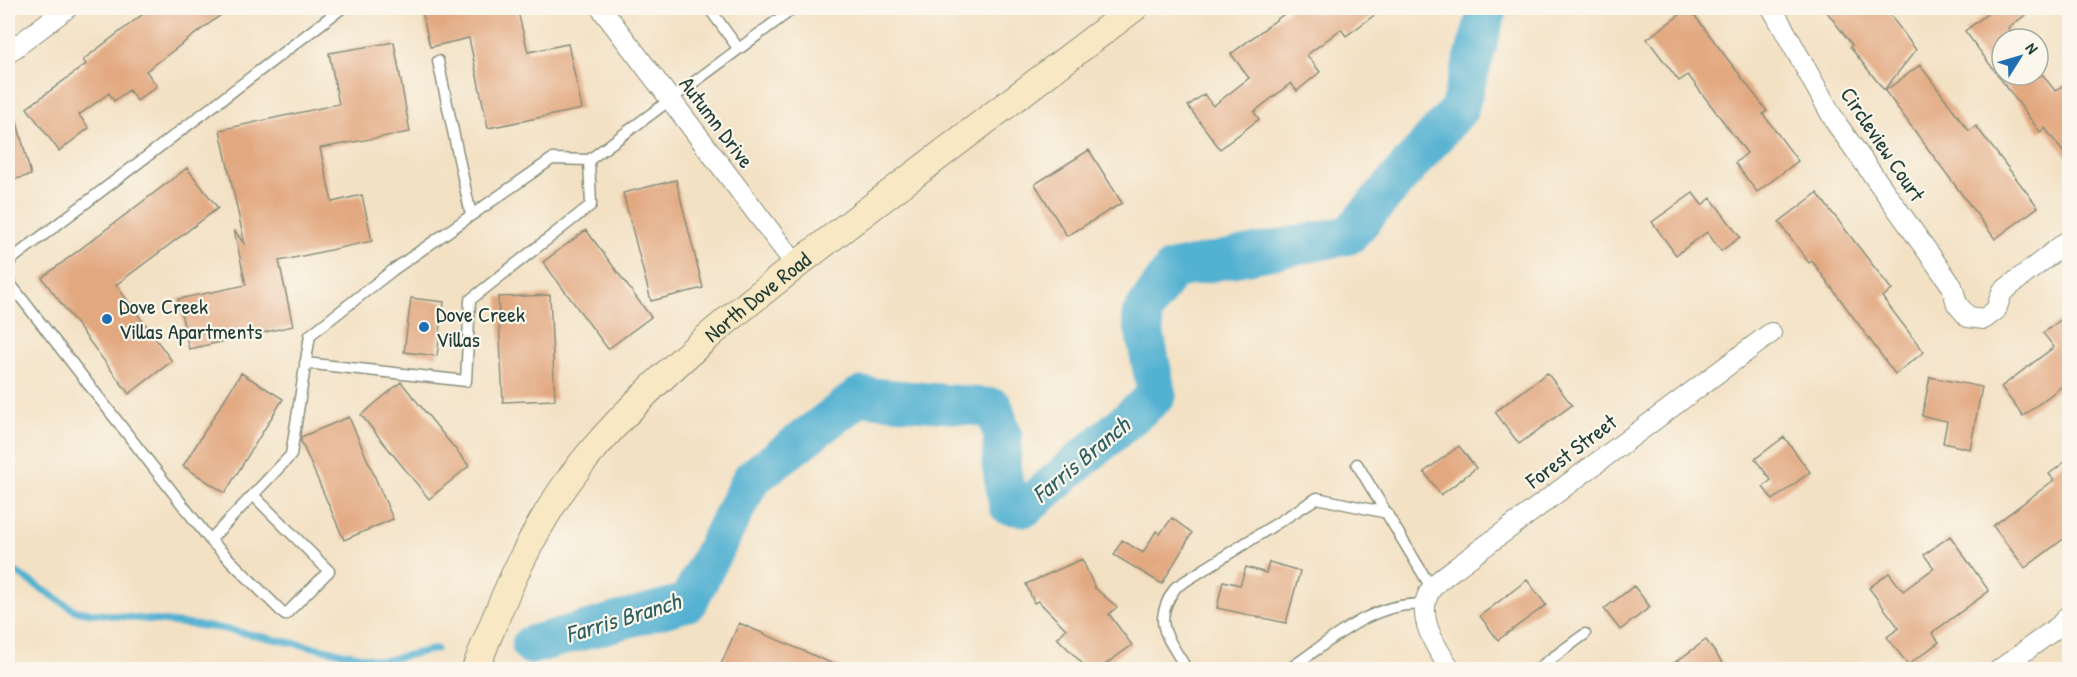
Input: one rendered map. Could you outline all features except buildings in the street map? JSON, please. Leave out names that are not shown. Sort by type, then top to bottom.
[{"type":"street","points":[[8,53],[68,8]]},
{"type":"street","name":"Autumn Drive","points":[[601,8],[796,266]]},
{"type":"street","name":"North Dove Road","points":[[476,669],[505,591],[544,517],[582,463],[655,384],[796,266],[1134,8]]},
{"type":"street","name":"Circleview Court","points":[[1772,8],[1836,123],[1952,286],[1958,304],[1968,317],[1984,319],[1996,310],[2002,292],[2070,239]]},
{"type":"street","name":"Forest Street","points":[[1428,606],[1457,567],[1771,333]]},
{"type":"street","points":[[1428,606],[1431,636],[1451,669]]},
{"type":"street","points":[[1999,669],[2059,626],[2070,614]]},
{"type":"lane","points":[[8,262],[342,8]]},
{"type":"lane","points":[[709,8],[738,48]]},
{"type":"lane","points":[[210,540],[291,455],[310,335],[393,270],[552,159],[589,160],[671,101],[695,78],[794,8]]},
{"type":"lane","points":[[438,62],[471,215]]},
{"type":"lane","points":[[305,363],[466,381],[470,300],[591,205],[589,160]]},
{"type":"lane","points":[[8,281],[210,540],[285,615],[329,571],[254,495]]},
{"type":"lane","points":[[1357,465],[1387,513],[1428,606]]},
{"type":"lane","points":[[1187,669],[1162,620],[1164,605],[1176,587],[1317,498],[1387,513]]},
{"type":"lane","points":[[1288,669],[1363,620],[1407,603],[1428,606]]},
{"type":"lane","points":[[1536,669],[1585,634]]},
{"type":"waterway","name":"Farris Branch","points":[[531,645],[688,602],[751,479],[860,396],[994,408],[1003,437],[1001,465],[1008,505],[1026,507],[1157,395],[1141,315],[1172,270],[1349,235],[1459,109],[1488,8]]},
{"type":"waterway","name":"Farris Branch","points":[[8,567],[76,611],[219,628],[382,661],[436,649]]},
{"type":"place","name":"Dove Creek Villas Apartments","points":[[107,319]]},
{"type":"place","name":"Dove Creek Villas","points":[[424,327]]}]
